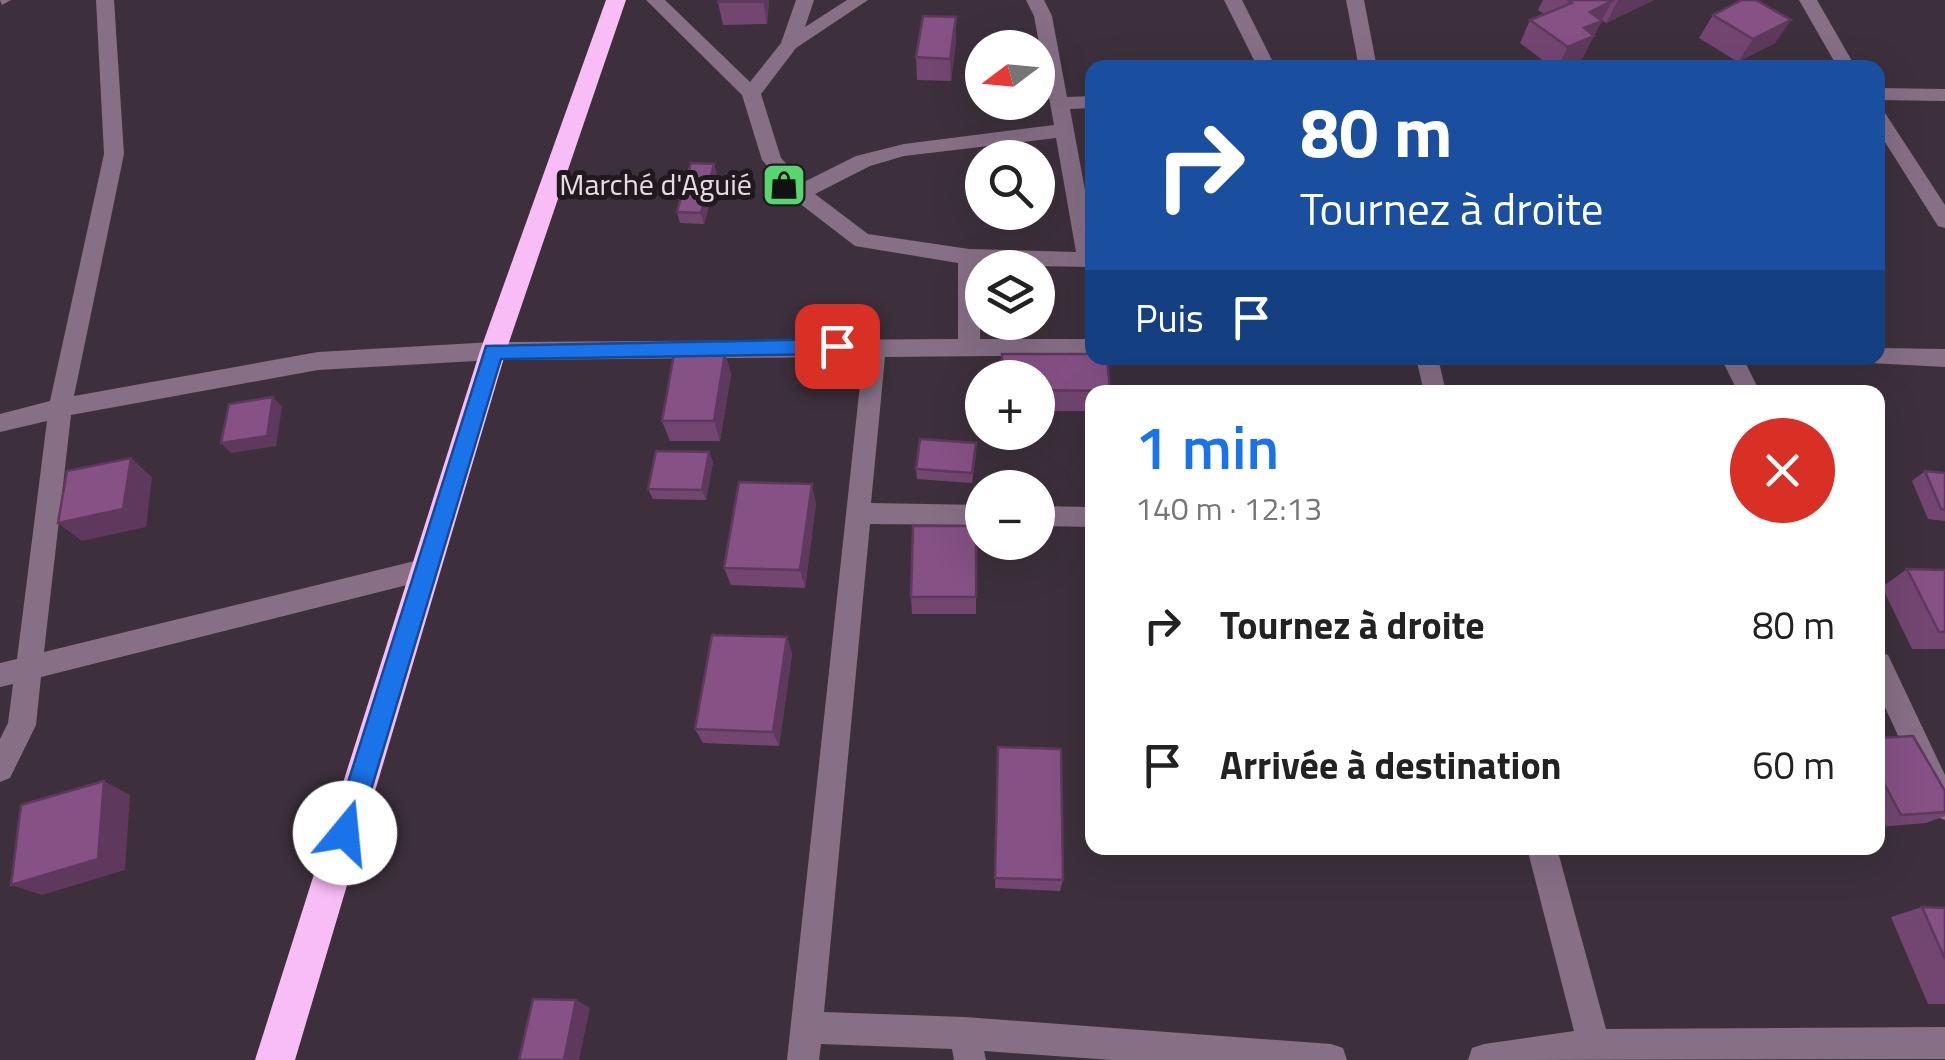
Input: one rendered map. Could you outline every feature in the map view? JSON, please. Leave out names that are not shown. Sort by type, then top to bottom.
[{"type":"highway","points":[[274,1060],[493,351],[616,0]]},
{"type":"street","points":[[0,768],[22,724],[13,672],[60,408],[114,154],[104,0]]},
{"type":"street","points":[[655,0],[751,94],[772,160],[802,192],[862,241],[965,256]]},
{"type":"street","points":[[751,94],[790,44],[805,0]]},
{"type":"street","points":[[790,44],[859,0]]},
{"type":"street","points":[[1036,0],[1085,233]]},
{"type":"street","points":[[1233,0],[1263,60]]},
{"type":"street","points":[[1355,0],[1366,60]]},
{"type":"street","points":[[1808,0],[1843,60]]},
{"type":"street","points":[[1885,94],[1945,96]]},
{"type":"street","points":[[1060,104],[1085,102]]},
{"type":"street","points":[[1885,128],[1945,221]]},
{"type":"street","points":[[802,192],[863,161],[904,150],[1067,136],[1085,139]]},
{"type":"street","points":[[1055,259],[1085,260]]},
{"type":"street","points":[[969,340],[969,346]]},
{"type":"street","points":[[803,1060],[876,346]]},
{"type":"street","points":[[0,424],[60,408],[318,362],[493,351],[1085,347]]},
{"type":"street","points":[[1885,357],[1945,358]]},
{"type":"street","points":[[858,512],[965,515]]},
{"type":"street","points":[[1055,516],[1085,517]]},
{"type":"street","points":[[13,672],[427,569]]},
{"type":"street","points":[[1885,679],[1945,806]]},
{"type":"street","points":[[1544,855],[1596,1053]]},
{"type":"street","points":[[806,1027],[968,1047],[1331,1060]]},
{"type":"street","points":[[1484,1060],[1945,1043]]},
{"type":"building","points":[[763,0],[763,2],[718,2]]},
{"type":"building","points":[[1568,0],[1612,1],[1590,12],[1602,21],[1584,28],[1594,36],[1568,47],[1530,20],[1572,3]]},
{"type":"building","points":[[1742,0],[1756,0],[1791,20],[1753,39],[1713,15]]},
{"type":"building","points":[[923,16],[956,17],[950,59],[916,57]]},
{"type":"building","points":[[691,163],[714,164],[701,213],[677,212]]},
{"type":"building","points":[[725,353],[714,421],[662,421],[674,354]]},
{"type":"building","points":[[1002,354],[1085,354],[1085,365],[1108,365],[1109,385],[1085,385],[1085,391],[1055,390],[1055,360],[1002,360]]},
{"type":"building","points":[[273,397],[267,436],[221,443],[229,404]]},
{"type":"building","points":[[920,439],[965,442],[965,450],[975,450],[972,470],[965,472],[916,469]]},
{"type":"building","points":[[656,451],[709,452],[702,490],[648,489]]},
{"type":"building","points":[[131,458],[123,509],[58,523],[67,471]]},
{"type":"building","points":[[1925,471],[1945,473],[1945,510],[1941,509]]},
{"type":"building","points":[[739,482],[812,484],[800,570],[724,568]]},
{"type":"building","points":[[913,526],[965,526],[965,560],[976,560],[976,597],[911,597]]},
{"type":"building","points":[[1907,569],[1945,570],[1945,632],[1939,632]]},
{"type":"building","points":[[712,635],[787,637],[773,732],[695,729]]},
{"type":"building","points":[[1913,736],[1945,791],[1945,812],[1901,815],[1885,785],[1885,738]]},
{"type":"building","points":[[998,747],[1061,749],[1063,880],[995,878]]},
{"type":"building","points":[[104,781],[98,859],[11,885],[21,805]]},
{"type":"building","points":[[1922,907],[1945,908],[1945,959]]},
{"type":"building","points":[[533,999],[576,1000],[564,1060],[519,1060]]},
{"type":"place","name":"Marché d'Aguié","points":[[784,185]]},
{"type":"route","points":[[345,833],[493,351],[837,346]]}]
